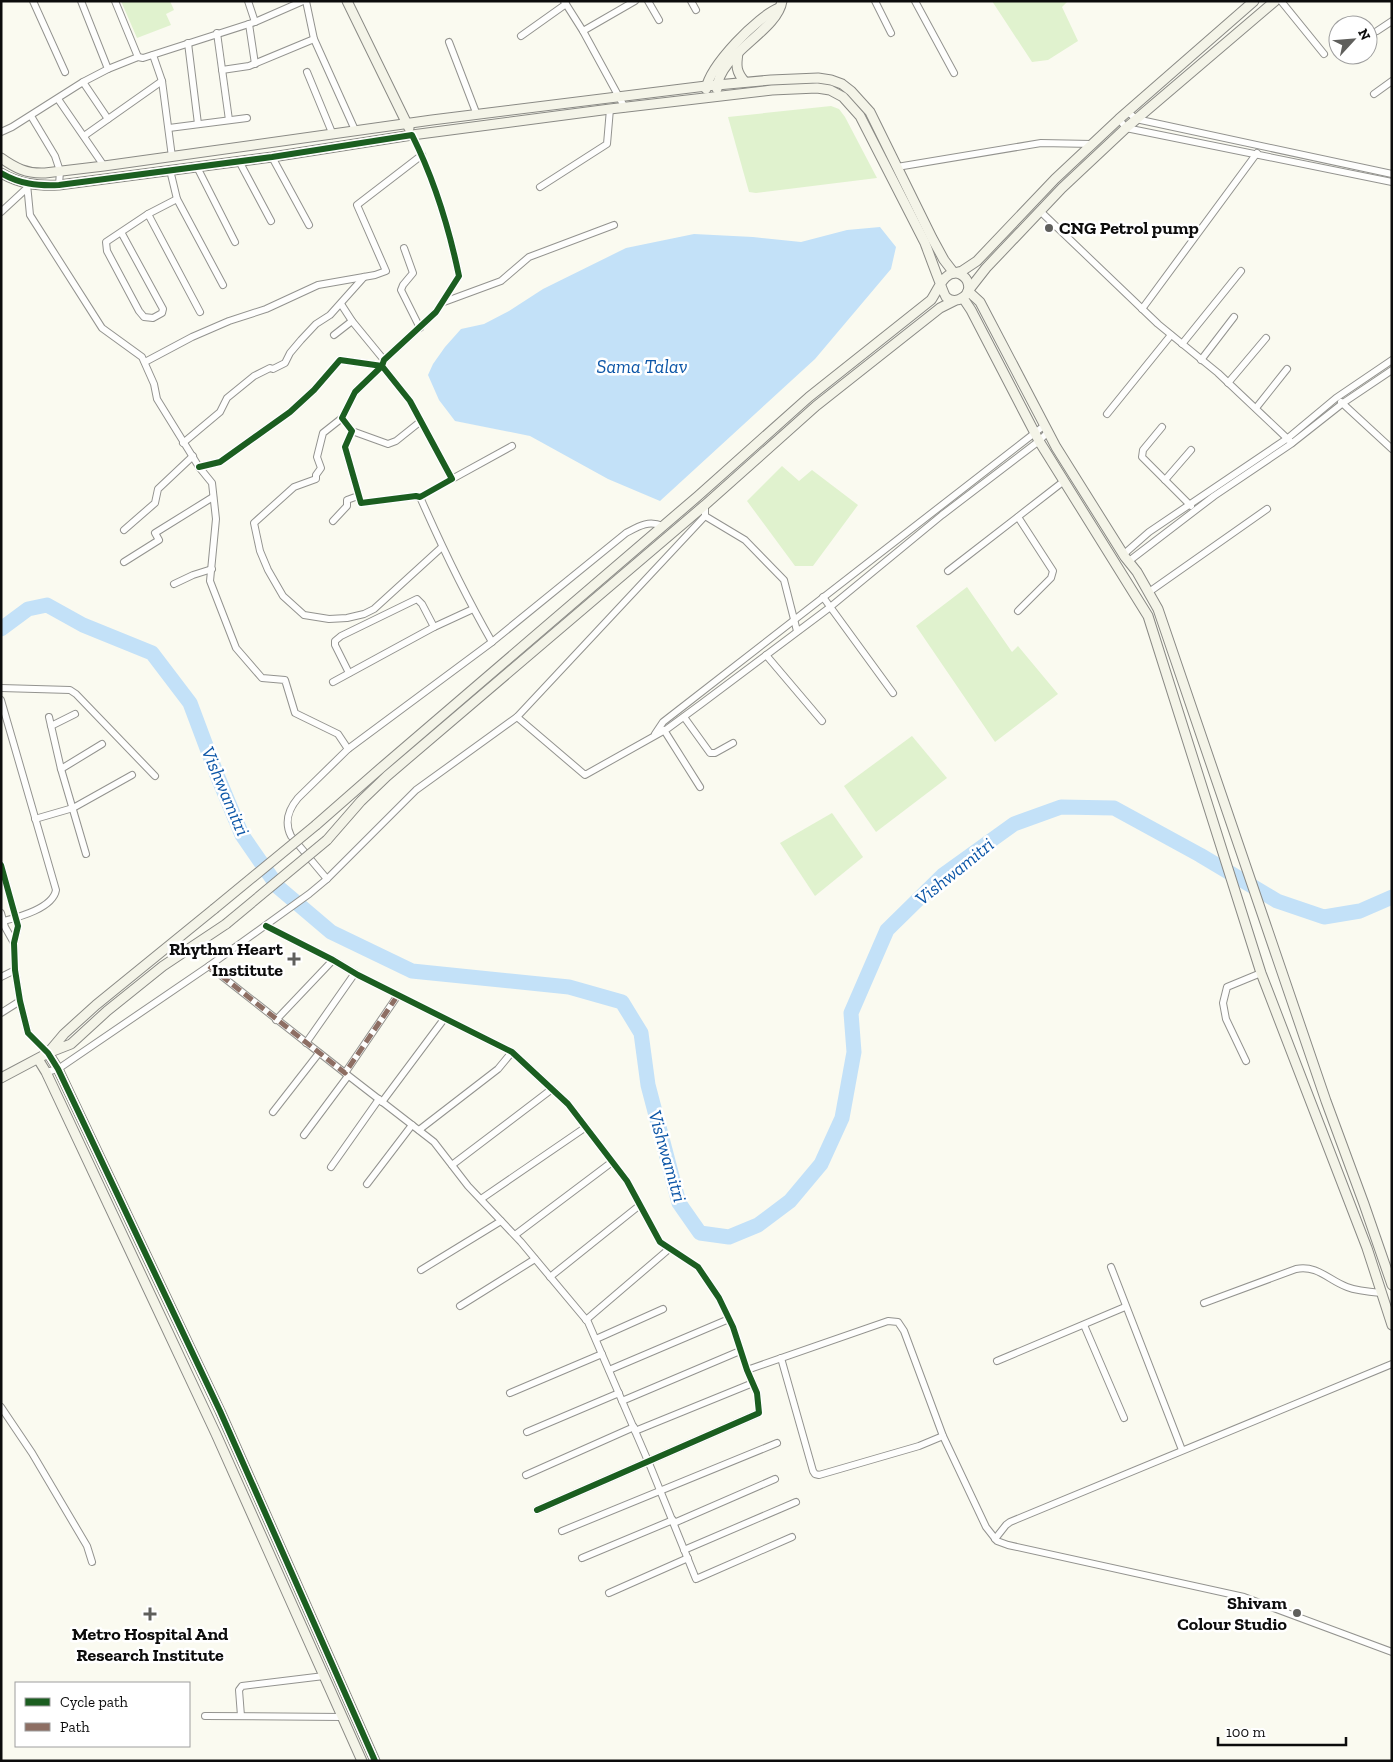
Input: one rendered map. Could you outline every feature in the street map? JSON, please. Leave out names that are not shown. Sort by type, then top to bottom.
[{"type":"main road","points":[[347,1],[412,135]]},
{"type":"main road","points":[[48,1053],[64,1034],[96,1005],[316,825],[821,387],[931,300],[946,277],[962,271],[978,261],[1055,179],[1127,111],[1254,1]]},
{"type":"main road","points":[[1,1078],[48,1053],[71,1044],[148,978],[226,924],[327,840],[361,801],[387,776],[705,506],[828,396],[940,308],[962,297],[986,268],[1062,188],[1136,119],[1275,1]]},
{"type":"main road","points":[[717,97],[717,85],[722,71],[738,52],[776,16],[783,4]]},
{"type":"main road","points":[[706,99],[706,86],[716,67],[733,46],[770,11],[783,4]]},
{"type":"main road","points":[[738,52],[737,71],[745,82]]},
{"type":"main road","points":[[1,158],[16,168],[35,174],[334,135],[355,130],[706,86],[818,78],[842,84],[852,91],[870,112],[944,260],[954,273],[963,275],[968,283],[962,297]]},
{"type":"main road","points":[[1,173],[27,186],[59,186],[272,157],[412,135],[772,90],[817,88],[830,90],[843,96],[852,105],[868,129],[925,243],[943,294],[950,300],[962,297],[980,302],[1046,428],[1158,609],[1326,1101],[1392,1286]]},
{"type":"main road","points":[[251,146],[253,159]]},
{"type":"main road","points":[[962,297],[971,310],[1037,437],[1148,616],[1261,973],[1367,1248],[1392,1325]]},
{"type":"main road","points":[[859,357],[866,366]]},
{"type":"main road","points":[[821,387],[828,396]]},
{"type":"main road","points":[[1112,559],[1125,556]]},
{"type":"main road","points":[[1195,765],[1210,762]]},
{"type":"main road","points":[[48,1053],[58,1069],[220,1411],[375,1761]]},
{"type":"main road","points":[[38,1059],[46,1072],[212,1426],[362,1761]]},
{"type":"street","points":[[33,1],[65,72]]},
{"type":"street","points":[[80,1],[108,69]]},
{"type":"street","points":[[115,1],[138,57]]},
{"type":"street","points":[[248,1],[252,23],[255,64]]},
{"type":"street","points":[[1,132],[108,69],[138,57],[143,58],[252,23],[305,1],[314,39],[355,130]]},
{"type":"street","points":[[583,31],[635,1]]},
{"type":"street","points":[[648,1],[659,20]]},
{"type":"street","points":[[691,1],[696,10]]},
{"type":"street","points":[[874,1],[891,33]]},
{"type":"street","points":[[914,1],[954,73]]},
{"type":"street","points":[[1281,1],[1324,54]]},
{"type":"street","points":[[522,36],[565,2],[625,108]]},
{"type":"street","points":[[1378,30],[1392,21]]},
{"type":"street","points":[[217,34],[229,120]]},
{"type":"street","points":[[222,70],[255,64],[314,39]]},
{"type":"street","points":[[449,42],[477,115]]},
{"type":"street","points":[[188,43],[198,124]]},
{"type":"street","points":[[153,55],[162,81],[172,157]]},
{"type":"street","points":[[307,72],[334,135]]},
{"type":"street","points":[[84,136],[162,81]]},
{"type":"street","points":[[1374,94],[1392,81]]},
{"type":"street","points":[[83,82],[108,119]]},
{"type":"street","points":[[58,99],[104,166]]},
{"type":"street","points":[[540,187],[607,144],[610,109]]},
{"type":"street","points":[[1127,111],[1136,119],[1392,174]]},
{"type":"street","points":[[31,116],[55,156],[60,171],[59,186]]},
{"type":"street","points":[[169,128],[247,118]]},
{"type":"street","points":[[1119,119],[1126,128],[1392,182]]},
{"type":"street","points":[[412,135],[422,155],[450,236],[459,276],[436,312],[355,392],[342,418],[323,434],[317,457],[321,468],[316,475],[316,479],[294,487],[254,522],[260,551],[268,570],[283,596],[304,615],[329,619],[364,614],[374,609],[442,547]]},
{"type":"street","points":[[897,167],[1041,143],[1092,144]]},
{"type":"street","points":[[1142,309],[1262,146]]},
{"type":"street","points":[[145,362],[228,321],[266,309],[318,285],[386,271],[356,205],[422,155]]},
{"type":"street","points":[[272,157],[309,225]]},
{"type":"street","points":[[238,161],[271,221]]},
{"type":"street","points":[[197,167],[235,242]]},
{"type":"street","points":[[170,170],[177,198],[223,285]]},
{"type":"street","points":[[1,212],[27,186]]},
{"type":"street","points":[[27,186],[30,216],[102,328],[136,352],[145,362],[154,384],[157,399],[183,443],[212,483],[216,519],[210,581],[236,648],[262,678],[285,680],[295,713],[338,734],[348,748]]},
{"type":"street","points":[[122,232],[163,309],[162,313],[153,318],[144,317],[139,311],[107,251],[106,242],[148,214],[177,198]]},
{"type":"street","points":[[1040,211],[1142,309],[1228,383],[1290,440]]},
{"type":"street","points":[[148,214],[200,312]]},
{"type":"street","points":[[444,302],[501,281],[529,257],[614,225]]},
{"type":"street","points":[[404,248],[413,273],[401,290],[420,328]]},
{"type":"street","points":[[1182,344],[1242,271]]},
{"type":"street","points":[[183,443],[220,412],[227,398],[254,376],[285,363],[290,353],[311,330],[341,304],[364,277]]},
{"type":"street","points":[[341,304],[410,401],[452,479]]},
{"type":"street","points":[[1201,360],[1234,317]]},
{"type":"street","points":[[334,335],[352,321]]},
{"type":"street","points":[[1107,414],[1172,335]]},
{"type":"street","points":[[1228,383],[1266,338]]},
{"type":"street","points":[[199,467],[220,462],[290,412],[314,390],[340,360],[383,363]]},
{"type":"street","points":[[1125,556],[1149,532],[1189,504],[1290,440],[1336,398],[1392,360]]},
{"type":"street","points":[[1256,408],[1287,369]]},
{"type":"street","points":[[1125,556],[1195,510],[1290,440],[1392,370]]},
{"type":"street","points":[[1336,398],[1392,449]]},
{"type":"street","points":[[342,418],[352,431],[388,444],[396,442],[421,421]]},
{"type":"street","points":[[1162,427],[1142,453],[1144,459],[1195,510]]},
{"type":"street","points":[[517,717],[585,775],[684,717],[829,608],[1046,428]]},
{"type":"street","points":[[352,431],[345,447],[361,503],[420,497],[512,446]]},
{"type":"street","points":[[656,734],[663,722],[937,508],[1037,437]]},
{"type":"street","points":[[1165,480],[1191,450]]},
{"type":"street","points":[[124,530],[155,503],[158,489],[193,456]]},
{"type":"street","points":[[948,571],[1064,481]]},
{"type":"street","points":[[333,521],[347,506],[347,500],[358,496]]},
{"type":"street","points":[[124,562],[159,540],[155,533],[213,497]]},
{"type":"street","points":[[420,497],[442,547],[492,642]]},
{"type":"street","points":[[46,1072],[58,1069],[209,966],[309,894],[416,790],[517,717],[705,516],[705,506]]},
{"type":"street","points":[[937,508],[942,515]]},
{"type":"street","points":[[1149,592],[1267,509]]},
{"type":"street","points":[[705,516],[746,540],[784,580],[797,631]]},
{"type":"street","points":[[1018,517],[1053,572],[1051,578],[1018,611]]},
{"type":"street","points":[[327,878],[291,836],[287,824],[288,816],[291,806],[298,798],[348,748],[492,642],[626,533],[642,525],[654,522],[663,526]]},
{"type":"street","points":[[894,542],[900,549]]},
{"type":"street","points":[[174,584],[192,575],[212,569]]},
{"type":"street","points":[[823,597],[829,608],[893,693]]},
{"type":"street","points":[[349,673],[335,645],[335,641],[341,636],[417,599],[422,604],[434,627]]},
{"type":"street","points":[[333,682],[434,627],[473,609]]},
{"type":"street","points":[[766,655],[822,721]]},
{"type":"street","points":[[1,688],[70,690],[155,776]]},
{"type":"street","points":[[1,700],[56,890],[53,898],[27,915],[4,921]]},
{"type":"street","points":[[51,726],[75,714]]},
{"type":"street","points":[[48,717],[86,854]]},
{"type":"street","points":[[684,717],[710,754],[733,743]]},
{"type":"street","points":[[664,730],[700,787]]},
{"type":"street","points":[[61,769],[102,744]]},
{"type":"street","points":[[35,819],[73,808],[132,775]]},
{"type":"street","points":[[1,866],[18,926],[14,943],[14,970],[28,1033],[48,1053]]},
{"type":"street","points":[[1,913],[14,943]]},
{"type":"street","points":[[267,924],[355,973],[512,1052],[568,1104],[627,1181],[660,1242],[698,1267],[719,1298],[729,1319],[757,1393],[759,1413],[538,1510]]},
{"type":"street","points":[[276,1020],[333,960]]},
{"type":"street","points":[[209,966],[434,1142],[586,1320],[596,1338],[649,1462],[696,1579],[792,1537]]},
{"type":"street","points":[[1,977],[14,970]]},
{"type":"street","points":[[306,1043],[355,973]]},
{"type":"street","points":[[1246,1061],[1226,1019],[1224,1003],[1227,987],[1261,973]]},
{"type":"street","points":[[304,1135],[347,1075],[398,995]]},
{"type":"street","points":[[1,1013],[20,1001]]},
{"type":"street","points":[[331,1166],[444,1019]]},
{"type":"street","points":[[419,1130],[498,1069],[512,1052]]},
{"type":"street","points":[[273,1112],[319,1053]]},
{"type":"street","points":[[452,1165],[552,1089]]},
{"type":"street","points":[[367,1184],[412,1125]]},
{"type":"street","points":[[481,1199],[586,1127]]},
{"type":"street","points":[[515,1236],[612,1162]]},
{"type":"street","points":[[550,1277],[640,1206]]},
{"type":"street","points":[[421,1270],[502,1221]]},
{"type":"street","points":[[586,1320],[669,1249]]},
{"type":"street","points":[[460,1306],[535,1258]]},
{"type":"street","points":[[1111,1267],[1182,1450]]},
{"type":"street","points":[[1204,1303],[1296,1269],[1304,1268],[1313,1269],[1352,1289],[1382,1293]]},
{"type":"street","points":[[997,1360],[1125,1307]]},
{"type":"street","points":[[596,1338],[663,1309]]},
{"type":"street","points":[[609,1370],[729,1319]]},
{"type":"street","points":[[747,1370],[888,1321],[898,1322],[904,1331],[943,1436],[986,1527],[996,1539],[1008,1545],[1244,1597],[1392,1652]]},
{"type":"street","points":[[1084,1325],[1124,1418]]},
{"type":"street","points":[[622,1401],[740,1351]]},
{"type":"street","points":[[510,1393],[602,1354]]},
{"type":"street","points":[[781,1358],[815,1474],[919,1446],[943,1436]]},
{"type":"street","points":[[996,1539],[1010,1522],[1392,1364]]},
{"type":"street","points":[[526,1475],[634,1429],[753,1383]]},
{"type":"street","points":[[526,1432],[619,1393]]},
{"type":"street","points":[[1,1407],[32,1453],[87,1546],[92,1562]]},
{"type":"street","points":[[562,1532],[777,1443]]},
{"type":"street","points":[[582,1558],[775,1479]]},
{"type":"street","points":[[684,1550],[796,1502]]},
{"type":"street","points":[[609,1594],[688,1558]]},
{"type":"street","points":[[241,1716],[239,1690],[242,1686],[324,1676]]},
{"type":"street","points":[[205,1716],[342,1717]]},
{"type":"green space","points":[[121,1],[170,1],[174,10],[166,14],[171,25],[137,38]]},
{"type":"green space","points":[[992,1],[1068,1],[1062,7],[1078,41],[1048,60],[1032,62]]},
{"type":"green space","points":[[831,106],[839,109],[845,117],[877,178],[756,193],[749,192],[728,117]]},
{"type":"green space","points":[[782,466],[799,481],[812,470],[858,505],[813,566],[795,566],[747,501]]},
{"type":"green space","points":[[967,587],[1012,652],[1018,646],[1058,694],[995,742],[916,626]]},
{"type":"green space","points":[[912,736],[947,778],[876,832],[844,786]]},
{"type":"green space","points":[[832,813],[863,857],[815,896],[780,843]]},
{"type":"water","name":"Sama Talav","points":[[880,227],[896,247],[891,269],[815,359],[660,501],[608,479],[530,436],[455,421],[439,400],[428,375],[445,347],[461,329],[484,324],[509,311],[543,289],[626,248],[694,234],[801,242],[847,230]]},
{"type":"waterway","name":"Vishwamitri","points":[[1,629],[28,609],[47,605],[83,625],[152,653],[190,703],[242,835],[278,887],[331,932],[412,971],[569,987],[622,1002],[641,1033],[648,1085],[679,1203],[700,1233],[729,1237],[758,1225],[790,1201],[821,1164],[842,1118],[854,1052],[851,1013],[887,930],[943,875],[1014,824],[1061,807],[1114,808],[1200,855],[1277,901],[1324,917],[1360,911],[1392,897]]},
{"type":"marked path","points":[[209,966],[345,1073],[398,995]]},
{"type":"cycle path","points":[[1,173],[29,184],[59,185],[272,157],[412,135],[440,204],[459,276],[436,312],[384,360],[382,366],[355,392],[342,418],[352,431],[345,447],[361,503],[420,497],[452,479],[410,401],[382,366],[340,360],[314,390],[290,412],[220,462],[199,467]]},
{"type":"cycle path","points":[[1,865],[18,926],[14,943],[15,970],[28,1033],[48,1053],[58,1069],[220,1411],[375,1761]]},
{"type":"cycle path","points":[[266,926],[358,975],[512,1052],[568,1104],[627,1181],[660,1242],[698,1267],[719,1298],[733,1327],[747,1370],[757,1393],[759,1413],[537,1510]]},
{"type":"place","name":"CNG Petrol pump","points":[[1049,228]]},
{"type":"place","name":"Rhythm Heart Institute","points":[[294,959]]},
{"type":"place","name":"Shivam Colour Studio","points":[[1297,1613]]},
{"type":"place","name":"Metro Hospital And Research Institute","points":[[150,1614]]}]
